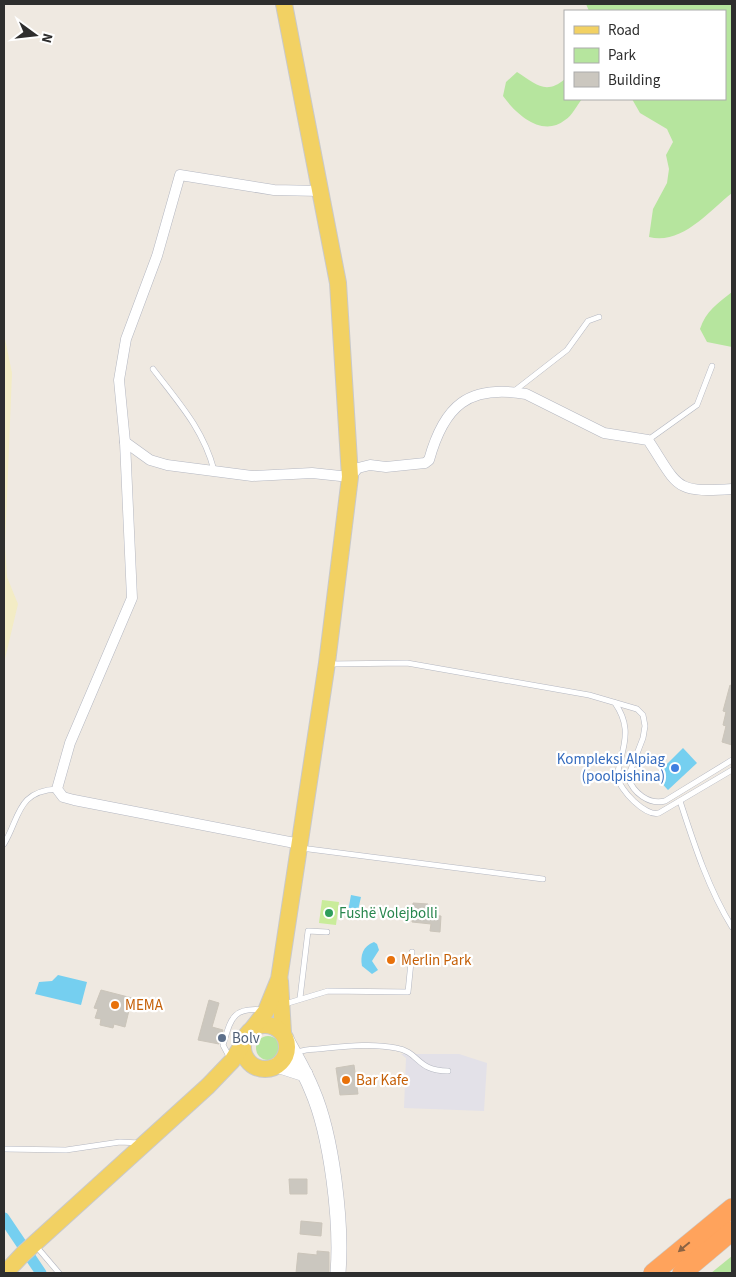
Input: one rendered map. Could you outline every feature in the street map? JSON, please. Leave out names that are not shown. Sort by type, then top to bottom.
[{"type":"highway","points":[[653,1273],[732,1208]]},
{"type":"highway","points":[[682,1273],[732,1231]]},
{"type":"main road","points":[[10,1267],[208,1086],[232,1061],[266,1011],[279,979],[326,663],[350,476],[338,283],[284,4]]},
{"type":"main road","points":[[278,1065],[287,1052],[279,979]]},
{"type":"main road","points":[[304,1074],[278,1065],[262,1068],[250,1062],[244,1051],[249,1035],[269,1025],[287,1042],[304,1074],[313,1091],[322,1120],[332,1168],[339,1226],[338,1273]]},
{"type":"main road","points":[[208,1086],[250,1062]]},
{"type":"street","points":[[300,846],[74,800],[63,797],[57,788],[70,743],[132,598],[125,442],[119,380],[126,339],[157,256],[180,175],[274,190],[320,191]]},
{"type":"street","points":[[125,442],[150,460],[167,465],[252,476],[312,473],[350,476],[358,468],[370,465],[386,467],[425,463],[428,460],[441,426],[458,404],[483,394],[513,392],[526,394],[604,433],[648,440],[676,482],[691,491],[732,489]]},
{"type":"lane","points":[[513,392],[567,350],[588,321],[599,317]]},
{"type":"lane","points":[[648,440],[697,404],[712,366]]},
{"type":"lane","points":[[153,369],[191,417],[208,447],[214,471]]},
{"type":"lane","points":[[326,663],[407,663],[572,692],[637,709],[643,715],[643,738],[628,777],[630,784],[648,801],[656,803],[665,801],[732,760]]},
{"type":"lane","points":[[614,702],[622,713],[626,730],[618,777],[623,789],[646,812],[653,815],[732,773]]},
{"type":"lane","points":[[4,844],[23,804],[34,794],[44,789],[57,788]]},
{"type":"lane","points":[[680,801],[703,870],[720,908],[732,927]]},
{"type":"lane","points":[[300,846],[543,879]]},
{"type":"lane","points":[[300,998],[308,932],[327,932]]},
{"type":"lane","points":[[282,1005],[328,991],[408,992],[412,952]]},
{"type":"lane","points":[[232,1061],[223,1045],[232,1017],[242,1010],[266,1011]]},
{"type":"lane","points":[[287,1042],[306,1050],[396,1047],[411,1054],[423,1066],[448,1071]]},
{"type":"lane","points":[[4,1149],[66,1150],[120,1142],[144,1144]]},
{"type":"lane","points":[[32,1245],[59,1273]]},
{"type":"shaded area","points":[[401,1054],[459,1054],[487,1063],[484,1111],[404,1108],[406,1058]]},
{"type":"green space","points":[[586,4],[732,4],[732,193],[694,225],[673,236],[649,237],[653,209],[667,183],[669,169],[666,155],[673,142],[667,129],[640,113],[633,100],[726,100],[726,10],[589,10]]},
{"type":"green space","points":[[517,72],[535,84],[546,87],[552,87],[564,80],[564,100],[581,100],[565,120],[556,125],[539,125],[530,122],[508,103],[503,96],[506,82]]},
{"type":"green space","points":[[732,292],[732,347],[707,342],[700,329],[705,317]]},
{"type":"green space","name":"Fushë Volejbolli","points":[[322,900],[339,902],[336,925],[319,923]]},
{"type":"green space","points":[[268,1036],[273,1037],[279,1043],[279,1053],[273,1059],[268,1060],[263,1059],[257,1053],[256,1048],[257,1043],[263,1037]]},
{"type":"green space","points":[[732,1256],[732,1273],[711,1273]]},
{"type":"sand","points":[[4,334],[12,373],[5,545],[7,577],[18,604],[4,663]]},
{"type":"water","points":[[683,748],[697,763],[668,790],[655,776]]},
{"type":"water","points":[[351,895],[361,897],[356,919],[347,917]]},
{"type":"water","points":[[374,942],[379,950],[372,961],[378,970],[372,974],[362,966],[361,958],[365,948]]},
{"type":"water","points":[[58,975],[87,982],[81,1005],[35,994],[39,982],[52,981]]},
{"type":"building","points":[[730,685],[732,686],[732,745],[722,742],[726,726],[723,725],[726,712],[723,711]]},
{"type":"building","points":[[413,903],[428,904],[427,915],[441,916],[440,932],[430,931],[431,924],[412,922]]},
{"type":"building","points":[[101,990],[132,998],[125,1027],[114,1024],[113,1028],[100,1025],[101,1019],[95,1018],[98,1009],[94,1008]]},
{"type":"building","points":[[209,1000],[219,1003],[212,1027],[223,1030],[219,1044],[198,1040]]},
{"type":"building","points":[[354,1065],[358,1094],[340,1095],[336,1068]]},
{"type":"building","points":[[289,1179],[307,1179],[307,1194],[290,1194]]},
{"type":"building","points":[[301,1221],[322,1223],[321,1236],[300,1234]]},
{"type":"building","points":[[317,1251],[329,1252],[329,1273],[296,1273],[298,1253],[317,1255]]},
{"type":"waterway","points":[[4,1218],[41,1273]]},
{"type":"place","name":"Kompleksi Alpiag (poolpishina)","points":[[675,768]]},
{"type":"place","name":"Fushë Volejbolli","points":[[329,913]]},
{"type":"place","name":"Merlin Park","points":[[391,960]]},
{"type":"place","name":"MEMA","points":[[115,1005]]},
{"type":"place","name":"Bolv","points":[[222,1038]]},
{"type":"place","name":"Bar Kafe","points":[[346,1080]]}]
